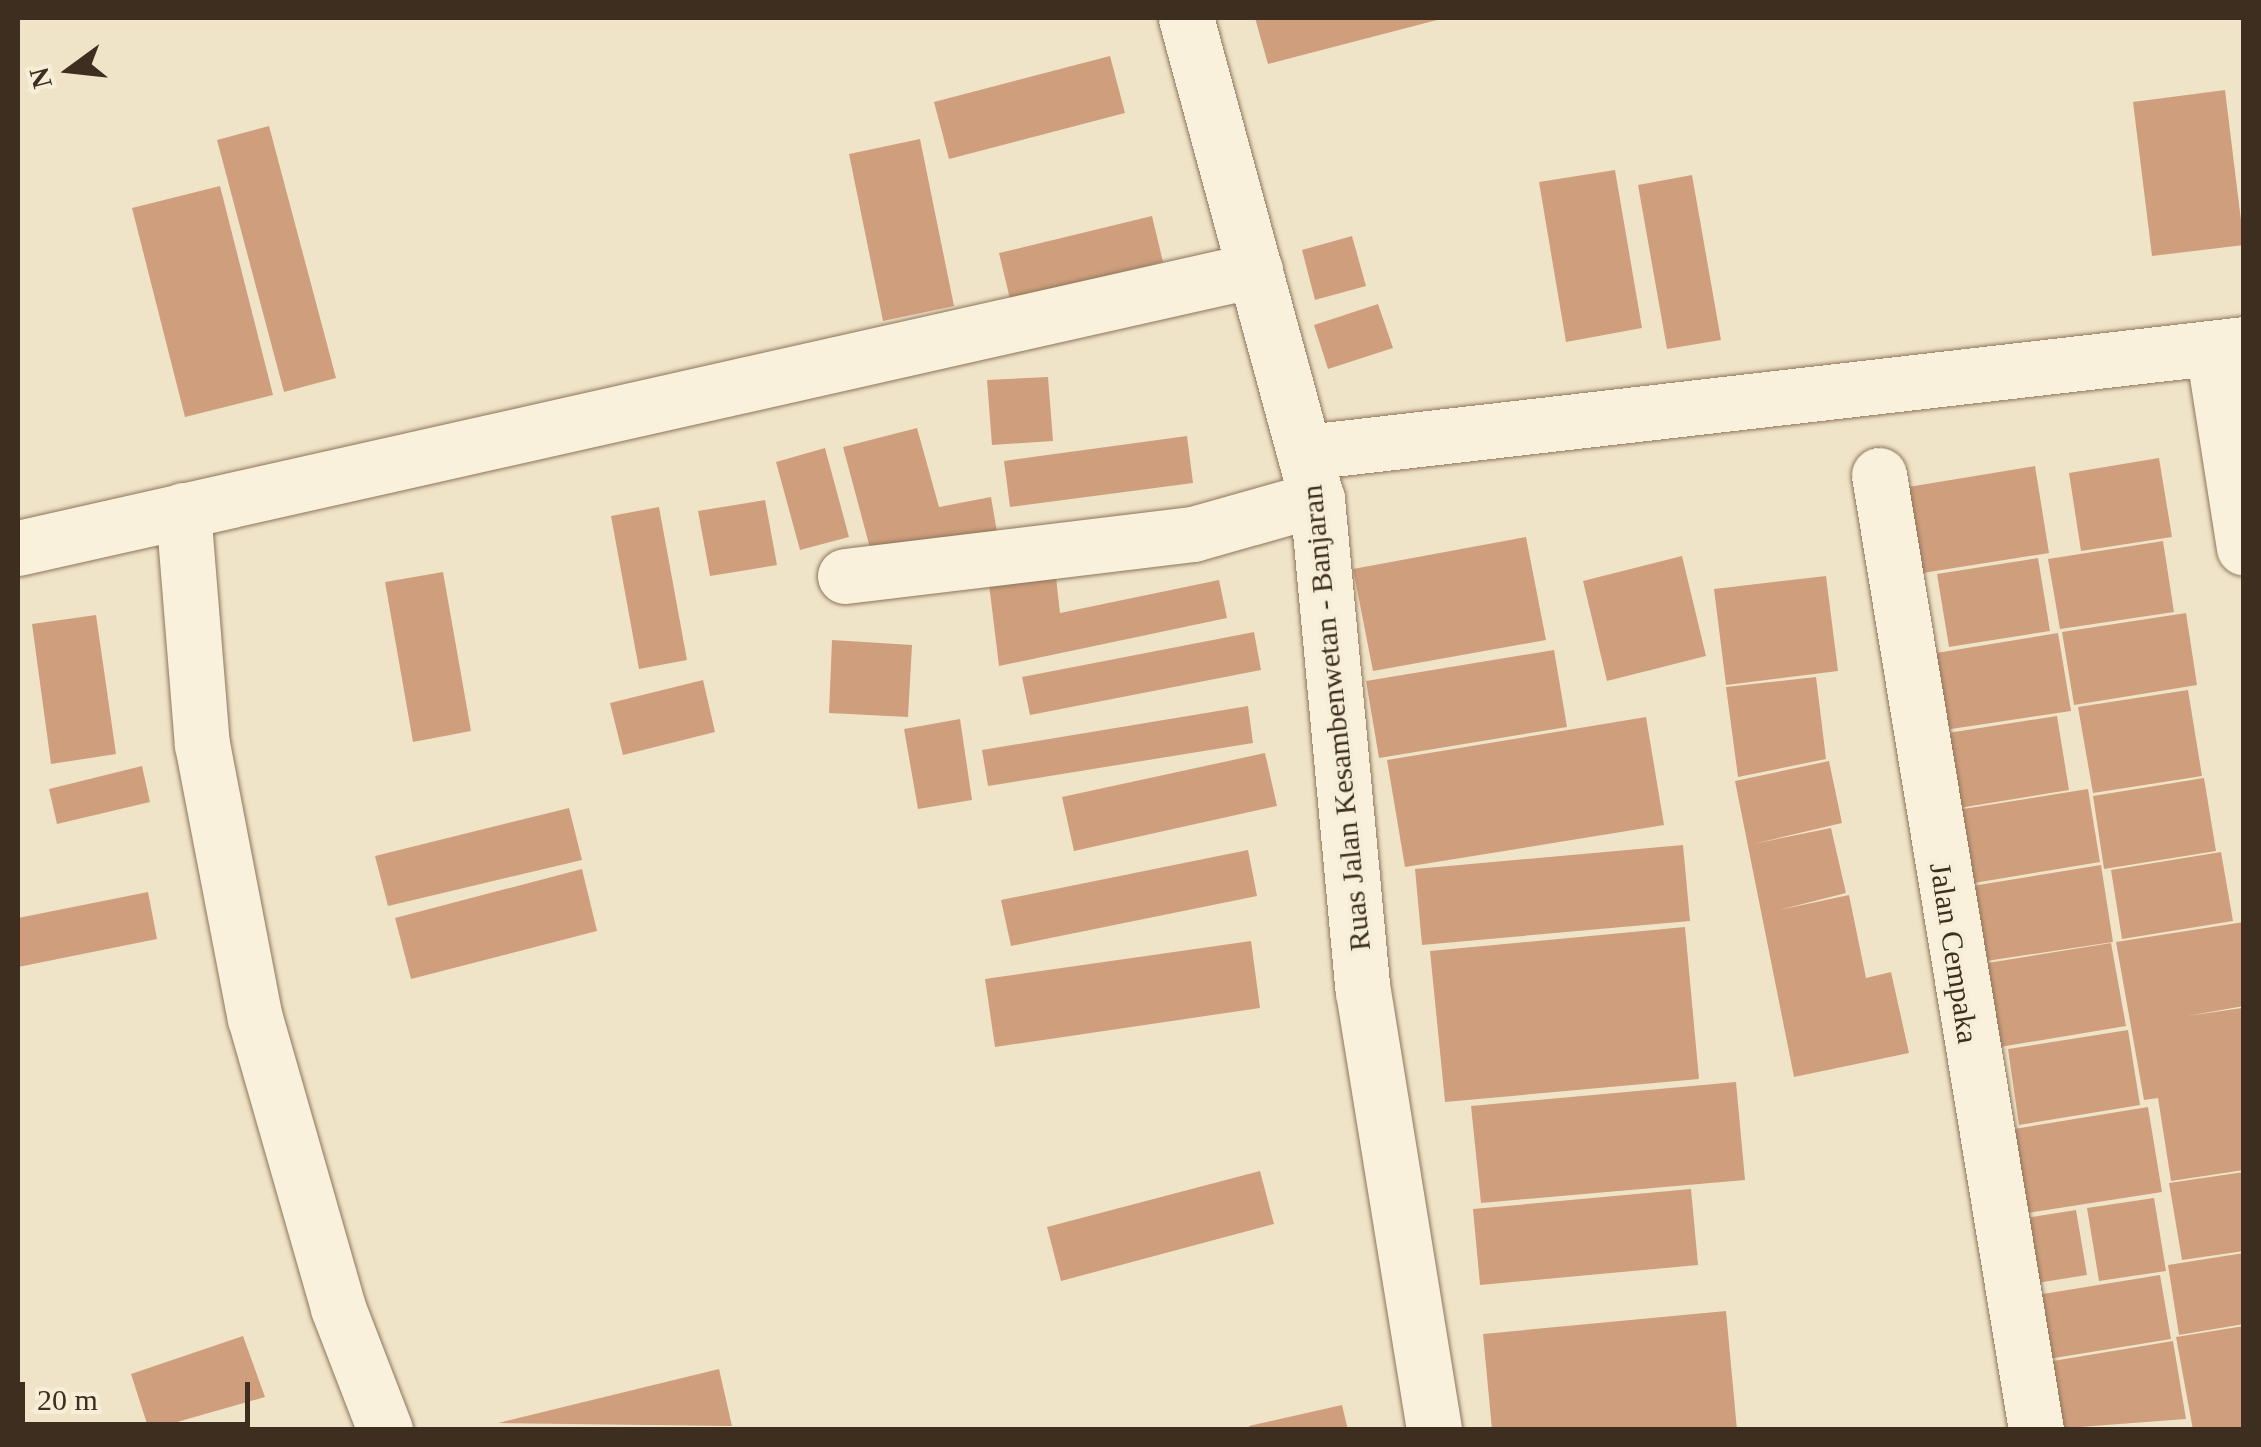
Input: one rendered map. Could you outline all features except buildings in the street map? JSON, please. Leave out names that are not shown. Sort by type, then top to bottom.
[{"type":"street","name":"Ruas Jalan Kesambenwetan - Banjaran","points":[[1186,18],[1312,476],[1364,991],[1434,1430]]},
{"type":"street","points":[[18,548],[1254,270]]},
{"type":"street","points":[[845,576],[1194,534],[1312,476],[2228,347],[2244,548]]},
{"type":"street","name":"Jalan Cempaka","points":[[1879,475],[2036,1430]]},
{"type":"street","points":[[182,510],[202,744],[256,1018],[338,1308],[385,1430]]}]
